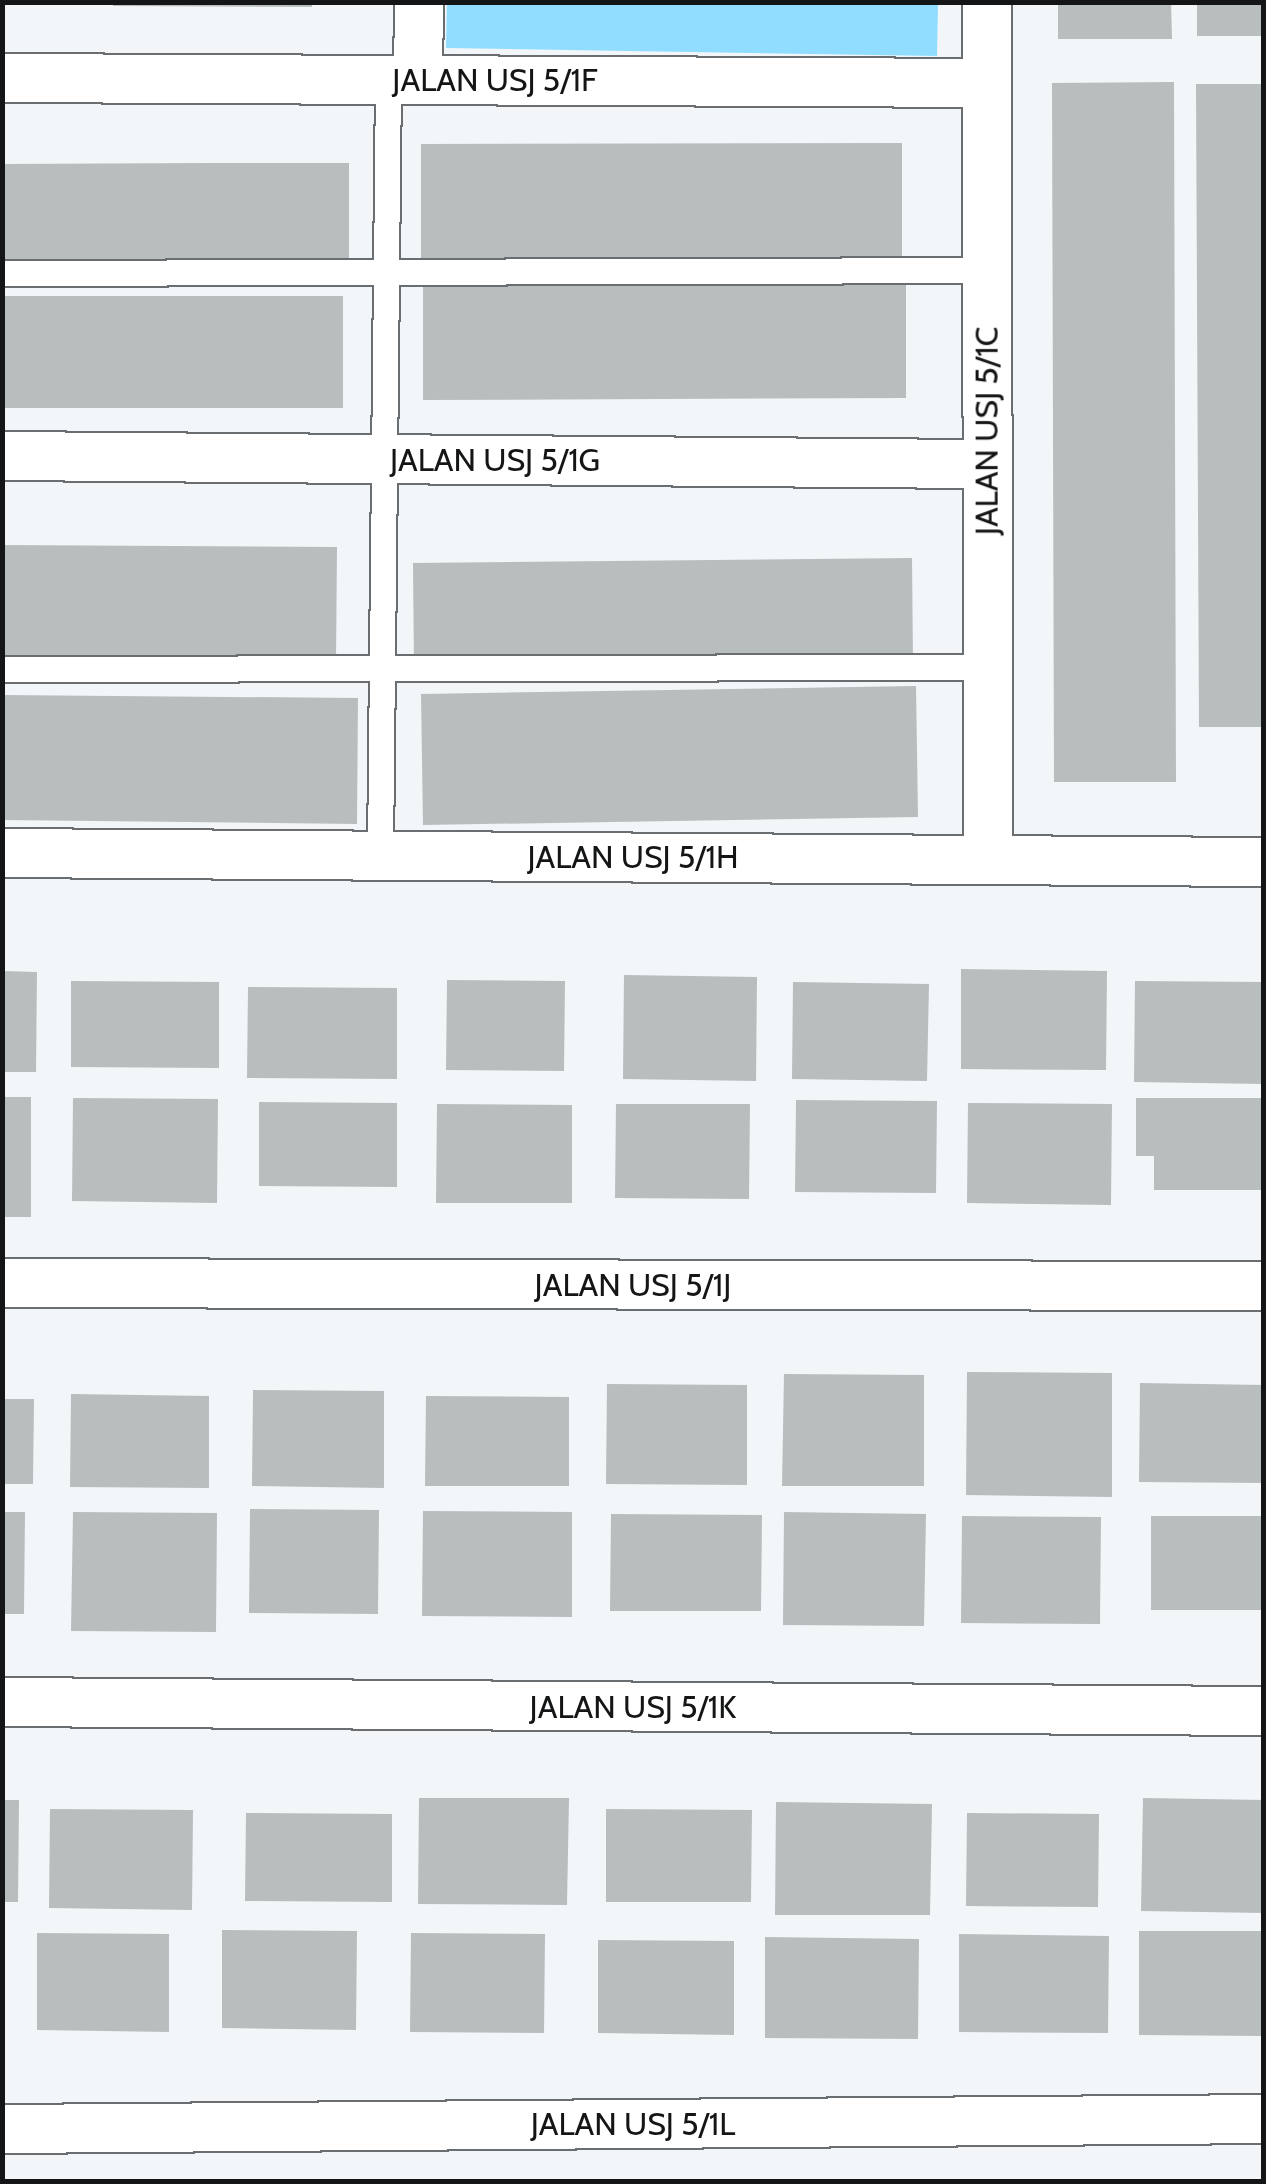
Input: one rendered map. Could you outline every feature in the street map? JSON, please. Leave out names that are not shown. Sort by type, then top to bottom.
[{"type":"street","points":[[403,80],[419,2]]},
{"type":"street","name":"JALAN USJ 5/1C","points":[[987,2],[988,860]]},
{"type":"street","name":"JALAN USJ 5/1F","points":[[2,78],[987,82]]},
{"type":"street","name":"JALAN USJ 5/1G","points":[[2,456],[987,464]]},
{"type":"street","name":"JALAN USJ 5/1H","points":[[2,853],[1264,862]]},
{"type":"street","name":"JALAN USJ 5/1J","points":[[2,1283],[1264,1286]]},
{"type":"street","name":"JALAN USJ 5/1K","points":[[2,1702],[1264,1711]]},
{"type":"street","name":"JALAN USJ 5/1L","points":[[2,2128],[1264,2119]]},
{"type":"lane","points":[[380,855],[386,275],[403,80]]},
{"type":"lane","points":[[2,273],[386,275],[987,270]]},
{"type":"lane","points":[[2,669],[987,667]]},
{"type":"shaded area","points":[[447,3],[938,3],[937,56],[446,48]]},
{"type":"building","points":[[113,2],[312,2],[312,7],[113,6]]},
{"type":"building","points":[[1058,2],[1171,2],[1172,39],[1058,39]]},
{"type":"building","points":[[1197,2],[1264,2],[1264,36],[1197,36]]},
{"type":"building","points":[[1174,82],[1176,782],[1054,782],[1052,83]]},
{"type":"building","points":[[1196,84],[1264,84],[1264,727],[1199,727]]},
{"type":"building","points":[[902,143],[902,263],[421,264],[421,144]]},
{"type":"building","points":[[349,163],[349,262],[2,263],[2,164]]},
{"type":"building","points":[[906,283],[906,398],[423,400],[423,285]]},
{"type":"building","points":[[2,296],[343,296],[343,408],[2,408]]},
{"type":"building","points":[[2,545],[337,547],[336,660],[2,657]]},
{"type":"building","points":[[912,558],[913,665],[414,670],[413,563]]},
{"type":"building","points":[[916,686],[918,817],[423,825],[421,694]]},
{"type":"building","points":[[2,695],[358,698],[357,824],[2,820]]},
{"type":"building","points":[[961,969],[1107,971],[1106,1070],[961,1069]]},
{"type":"building","points":[[2,971],[37,972],[36,1072],[2,1072]]},
{"type":"building","points":[[624,975],[757,977],[756,1081],[623,1079]]},
{"type":"building","points":[[447,980],[565,981],[564,1071],[446,1070]]},
{"type":"building","points":[[71,981],[219,982],[219,1068],[71,1067]]},
{"type":"building","points":[[1135,981],[1264,982],[1264,1084],[1134,1082]]},
{"type":"building","points":[[793,982],[929,984],[927,1081],[792,1079]]},
{"type":"building","points":[[248,987],[397,988],[397,1079],[247,1078]]},
{"type":"building","points":[[2,1097],[31,1097],[31,1217],[2,1217]]},
{"type":"building","points":[[73,1098],[218,1099],[217,1203],[72,1201]]},
{"type":"building","points":[[1136,1098],[1264,1098],[1264,1190],[1154,1190],[1154,1156],[1136,1156]]},
{"type":"building","points":[[796,1100],[937,1101],[936,1193],[795,1192]]},
{"type":"building","points":[[259,1102],[397,1103],[397,1187],[259,1186]]},
{"type":"building","points":[[968,1103],[1112,1104],[1111,1205],[967,1203]]},
{"type":"building","points":[[437,1104],[572,1105],[572,1203],[436,1203]]},
{"type":"building","points":[[616,1104],[750,1104],[749,1199],[615,1198]]},
{"type":"building","points":[[967,1372],[1112,1373],[1112,1497],[966,1495]]},
{"type":"building","points":[[784,1374],[924,1375],[924,1486],[782,1486]]},
{"type":"building","points":[[1140,1383],[1264,1385],[1264,1483],[1139,1482]]},
{"type":"building","points":[[607,1384],[747,1385],[747,1485],[606,1484]]},
{"type":"building","points":[[253,1390],[384,1391],[384,1488],[252,1486]]},
{"type":"building","points":[[71,1394],[209,1396],[209,1488],[70,1487]]},
{"type":"building","points":[[426,1396],[569,1397],[569,1486],[425,1486]]},
{"type":"building","points":[[2,1399],[34,1399],[33,1484],[2,1484]]},
{"type":"building","points":[[250,1509],[379,1510],[378,1614],[249,1613]]},
{"type":"building","points":[[423,1511],[572,1512],[572,1617],[422,1616]]},
{"type":"building","points":[[2,1512],[25,1512],[24,1614],[2,1614]]},
{"type":"building","points":[[73,1512],[217,1513],[216,1632],[71,1631]]},
{"type":"building","points":[[784,1512],[926,1514],[924,1626],[783,1625]]},
{"type":"building","points":[[611,1514],[762,1515],[761,1611],[610,1611]]},
{"type":"building","points":[[962,1516],[1101,1517],[1100,1624],[961,1623]]},
{"type":"building","points":[[1151,1516],[1264,1516],[1264,1610],[1151,1610]]},
{"type":"building","points":[[419,1798],[569,1798],[567,1905],[418,1904]]},
{"type":"building","points":[[1143,1798],[1264,1800],[1264,1913],[1141,1911]]},
{"type":"building","points":[[2,1800],[19,1800],[18,1902],[2,1902]]},
{"type":"building","points":[[776,1802],[932,1804],[930,1915],[775,1915]]},
{"type":"building","points":[[50,1809],[193,1810],[192,1910],[49,1908]]},
{"type":"building","points":[[606,1809],[752,1810],[751,1902],[606,1902]]},
{"type":"building","points":[[246,1813],[392,1814],[392,1902],[245,1901]]},
{"type":"building","points":[[967,1813],[1099,1814],[1098,1907],[966,1906]]},
{"type":"building","points":[[222,1930],[357,1931],[356,2030],[222,2028]]},
{"type":"building","points":[[1139,1931],[1264,1931],[1264,2036],[1139,2035]]},
{"type":"building","points":[[37,1933],[169,1934],[169,2032],[37,2030]]},
{"type":"building","points":[[411,1933],[545,1934],[544,2033],[410,2032]]},
{"type":"building","points":[[959,1934],[1109,1936],[1108,2033],[959,2032]]},
{"type":"building","points":[[765,1937],[919,1939],[918,2039],[765,2038]]},
{"type":"building","points":[[598,1940],[734,1941],[734,2035],[598,2033]]}]
